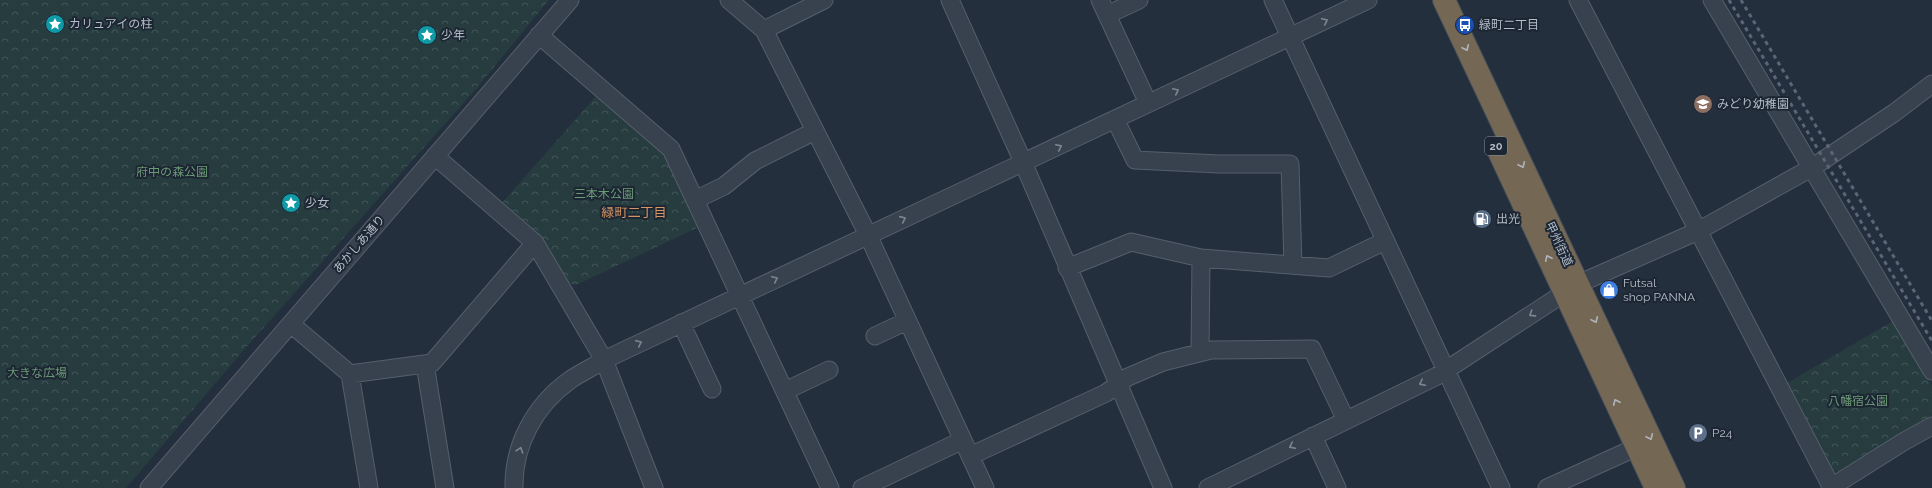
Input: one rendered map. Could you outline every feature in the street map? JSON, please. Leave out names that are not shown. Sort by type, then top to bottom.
[{"type":"highway","name":"甲州街道","points":[[1427,0],[1571,289],[1674,488]]},
{"type":"highway","name":"甲州街道","points":[[1444,0],[1571,289],[1637,447],[1656,488]]},
{"type":"street","name":"あかしあ通り","points":[[149,488],[570,0]]},
{"type":"street","points":[[729,0],[764,30],[868,235],[985,488]]},
{"type":"street","points":[[764,30],[824,0]]},
{"type":"street","points":[[950,0],[1024,164],[1067,268],[1163,488]]},
{"type":"street","points":[[1139,0],[1103,8],[1148,103]]},
{"type":"street","points":[[1272,0],[1501,488]]},
{"type":"street","points":[[514,488],[518,455],[527,430],[534,418],[554,393],[570,380],[604,360],[868,235],[1024,164],[1148,103],[1368,0]]},
{"type":"street","points":[[1578,0],[1831,488],[1903,442],[1932,426]]},
{"type":"street","points":[[1712,0],[1932,371]]},
{"type":"street","points":[[539,36],[671,149],[830,488]]},
{"type":"street","points":[[1208,488],[1446,370],[1571,289],[1698,231],[1812,167],[1894,113],[1932,84]]},
{"type":"street","points":[[1115,119],[1135,160],[1219,164],[1290,164],[1293,265]]},
{"type":"street","points":[[695,200],[724,186],[755,161],[815,131]]},
{"type":"street","points":[[435,156],[535,243],[604,360],[654,488]]},
{"type":"street","points":[[1067,268],[1131,242],[1201,258],[1329,268],[1385,241]]},
{"type":"street","points":[[350,374],[432,363],[535,243]]},
{"type":"street","points":[[1200,353],[1201,258]]},
{"type":"street","points":[[876,336],[908,321]]},
{"type":"street","points":[[681,323],[712,389]]},
{"type":"street","points":[[291,324],[350,374],[369,488]]},
{"type":"street","points":[[970,456],[1106,392],[1128,377],[1163,362],[1211,350],[1312,349],[1346,420]]},
{"type":"street","points":[[425,364],[445,488]]},
{"type":"street","points":[[785,391],[829,370]]},
{"type":"street","points":[[1313,436],[1337,488]]},
{"type":"street","points":[[862,488],[963,440]]},
{"type":"street","points":[[1547,488],[1637,447]]},
{"type":"green space","name":"府中の森公園","points":[[0,0],[549,0],[476,89],[242,352],[126,488],[0,488]]},
{"type":"green space","name":"三本木公園","points":[[597,95],[665,153],[699,227],[576,285],[568,283],[501,204]]},
{"type":"green space","name":"八幡宿公園","points":[[1893,321],[1932,386],[1932,415],[1840,472],[1832,470],[1787,383]]},
{"type":"railway","points":[[1729,0],[1932,341]]},
{"type":"railway","points":[[1741,0],[1932,321]]},
{"type":"place","name":"カリュアイの柱","points":[[55,24]]},
{"type":"place","name":"緑町二丁目","points":[[1465,25]]},
{"type":"place","name":"少年","points":[[427,35]]},
{"type":"place","name":"みどり幼稚園","points":[[1703,104]]},
{"type":"place","name":"少女","points":[[291,203]]},
{"type":"place","name":"出光","points":[[1482,219]]},
{"type":"place","name":"Futsal shop PANNA","points":[[1609,290]]},
{"type":"place","name":"P24","points":[[1698,433]]},
{"type":"district","name":"緑町二丁目","points":[[634,212]]},
{"type":"park label","name":"大きな広場","points":[[37,373]]}]
